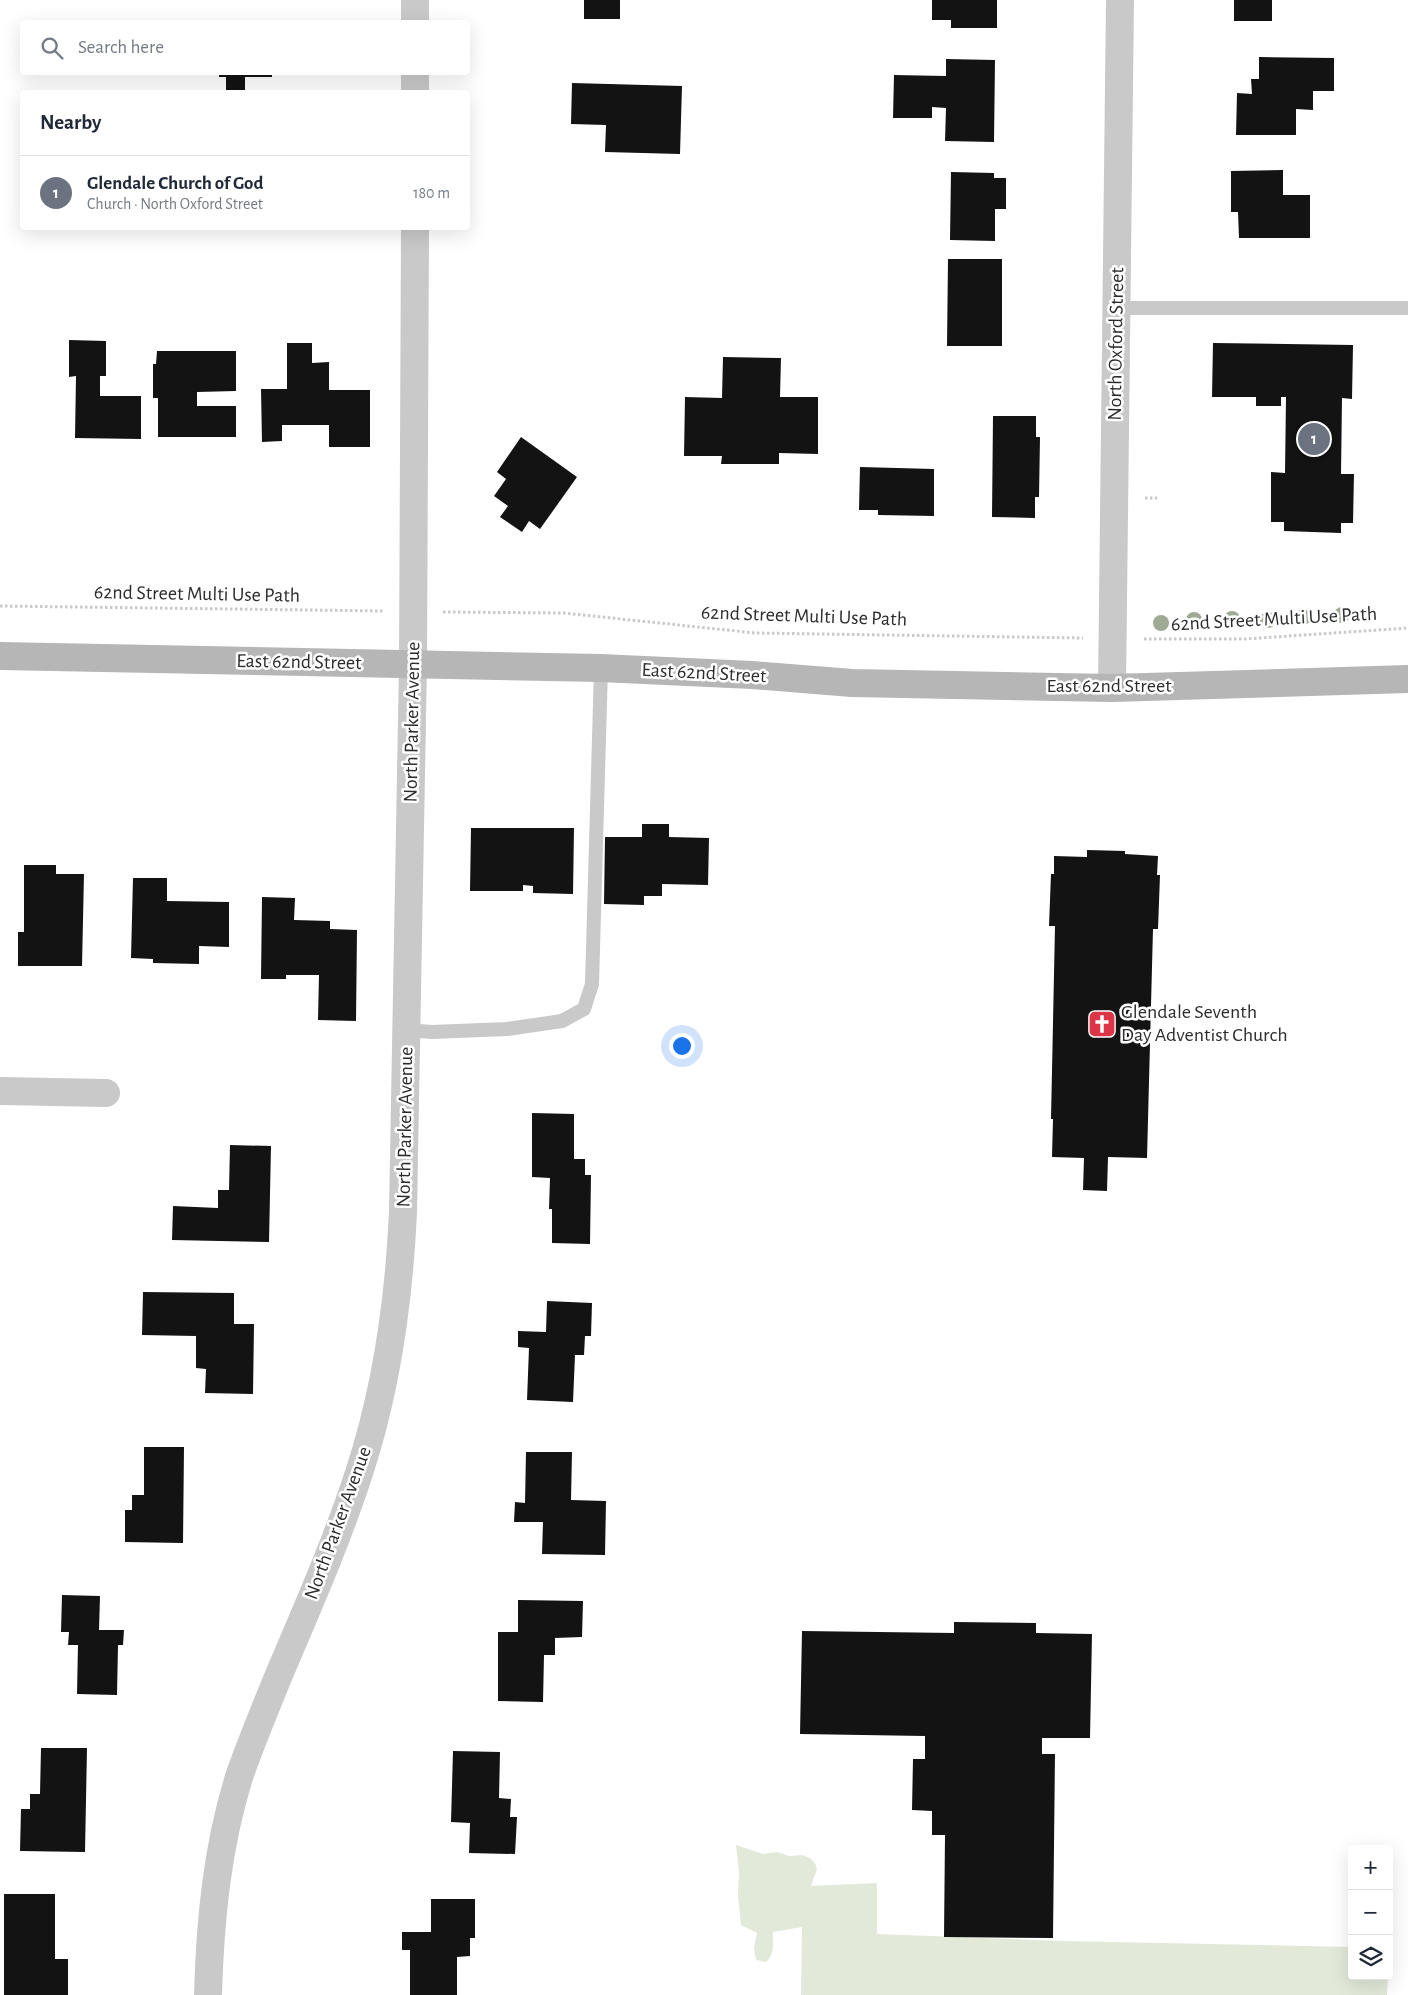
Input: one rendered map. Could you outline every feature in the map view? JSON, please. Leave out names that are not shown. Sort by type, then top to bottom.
[{"type":"street","points":[[415,20],[416,0]]},
{"type":"street","name":"North Oxford Street","points":[[1112,688],[1120,0]]},
{"type":"street","points":[[415,75],[415,90]]},
{"type":"street","name":"North Parker Avenue","points":[[208,1995],[210,1937],[215,1883],[235,1791],[255,1734],[344,1517],[368,1443],[383,1384],[392,1336],[402,1242],[407,1030],[414,664],[415,230]]},
{"type":"street","name":"East 62nd Street","points":[[0,656],[602,668],[752,675],[852,683],[1112,688],[1408,679]]},
{"type":"street","points":[[0,1091],[106,1093]]},
{"type":"lane","points":[[1116,308],[1408,308]]},
{"type":"lane","points":[[407,1030],[432,1032],[507,1029],[562,1021],[584,1009],[592,984],[602,668]]},
{"type":"path","name":"62nd Street Multi Use Path","points":[[0,606],[393,612]]},
{"type":"path","name":"62nd Street Multi Use Path","points":[[440,612],[564,613],[755,633],[1088,639]]},
{"type":"path","name":"62nd Street Multi Use Path","points":[[1142,639],[1245,638],[1408,628]]},
{"type":"green space","points":[[736,1845],[763,1854],[777,1852],[789,1856],[802,1855],[810,1858],[815,1863],[817,1869],[811,1886],[877,1883],[877,1934],[1062,1941],[1348,1947],[1348,1980],[1388,1980],[1387,1995],[801,1995],[802,1927],[773,1932],[771,1956],[766,1962],[756,1960],[754,1948],[757,1933],[741,1925],[738,1895],[739,1871]]},
{"type":"building","points":[[584,0],[620,0],[620,19],[584,19]]},
{"type":"building","points":[[932,0],[997,0],[997,28],[951,28],[951,20],[932,20]]},
{"type":"building","points":[[1234,0],[1272,0],[1272,21],[1234,21]]},
{"type":"building","points":[[1259,57],[1334,58],[1334,91],[1313,91],[1313,110],[1296,109],[1296,135],[1236,135],[1237,93],[1252,94],[1251,79],[1259,79]]},
{"type":"building","points":[[946,59],[995,60],[994,142],[945,141],[946,108],[932,107],[932,118],[893,118],[894,75],[946,76]]},
{"type":"building","points":[[219,75],[272,75],[272,77],[245,77],[245,90],[226,90],[226,77],[219,77]]},
{"type":"building","points":[[572,83],[682,86],[680,154],[605,152],[606,125],[571,124]]},
{"type":"building","points":[[1283,170],[1283,195],[1310,195],[1310,238],[1239,238],[1238,212],[1231,212],[1231,171]]},
{"type":"building","points":[[951,172],[994,173],[994,178],[1006,178],[1006,209],[995,209],[995,241],[950,240]]},
{"type":"building","points":[[948,259],[1002,259],[1002,346],[947,346]]},
{"type":"building","points":[[69,340],[106,341],[106,376],[100,376],[100,396],[141,396],[141,439],[75,438],[76,376],[69,377]]},
{"type":"building","points":[[287,343],[312,343],[312,363],[329,362],[329,390],[370,390],[370,447],[329,447],[329,425],[282,425],[282,441],[262,442],[261,389],[287,389]]},
{"type":"building","points":[[1213,343],[1353,345],[1352,399],[1342,398],[1341,474],[1354,474],[1353,523],[1341,523],[1341,533],[1284,531],[1284,522],[1271,522],[1271,472],[1285,473],[1286,397],[1281,397],[1281,406],[1256,406],[1256,397],[1212,397]]},
{"type":"building","points":[[157,351],[236,351],[236,391],[197,392],[197,406],[236,406],[236,437],[158,437],[158,398],[153,398],[153,364],[156,364]]},
{"type":"building","points":[[723,357],[781,358],[780,397],[818,397],[818,454],[779,453],[779,464],[721,464],[722,456],[684,456],[685,397],[722,398]]},
{"type":"building","points":[[993,416],[1036,416],[1036,437],[1040,437],[1039,497],[1035,497],[1035,518],[992,517]]},
{"type":"building","points":[[521,437],[577,477],[540,529],[529,521],[522,532],[500,517],[508,506],[494,496],[506,479],[497,472]]},
{"type":"building","points":[[860,467],[934,469],[934,516],[878,515],[878,510],[859,510]]},
{"type":"building","points":[[642,824],[669,824],[669,837],[709,838],[708,885],[662,884],[662,896],[644,896],[644,905],[604,904],[605,837],[642,837]]},
{"type":"building","points":[[471,828],[574,828],[573,894],[533,893],[533,886],[523,885],[523,891],[470,891]]},
{"type":"building","name":"Glendale Seventh Day Adventist Church","points":[[1087,850],[1125,851],[1125,854],[1158,856],[1157,875],[1160,875],[1158,929],[1153,929],[1147,1158],[1108,1157],[1107,1191],[1083,1190],[1084,1158],[1052,1157],[1055,926],[1049,926],[1051,874],[1054,874],[1054,856],[1087,857]]},
{"type":"building","points":[[24,865],[56,865],[56,874],[84,874],[82,966],[18,966],[18,932],[24,932]]},
{"type":"building","points":[[133,878],[167,878],[167,901],[229,902],[229,947],[199,946],[199,964],[153,963],[153,959],[131,958]]},
{"type":"building","points":[[262,897],[295,898],[294,920],[330,921],[330,929],[357,930],[356,1021],[318,1020],[319,975],[286,975],[286,979],[261,979]]},
{"type":"building","points":[[532,1113],[574,1114],[574,1159],[585,1159],[585,1175],[591,1175],[590,1244],[552,1243],[552,1209],[549,1209],[550,1178],[532,1177]]},
{"type":"building","points":[[230,1145],[271,1146],[269,1242],[172,1240],[173,1206],[218,1208],[218,1190],[229,1190]]},
{"type":"building","points":[[143,1292],[234,1293],[234,1324],[254,1324],[253,1394],[205,1393],[206,1369],[196,1368],[196,1336],[142,1335]]},
{"type":"building","points":[[547,1301],[592,1303],[591,1336],[585,1336],[584,1355],[575,1355],[573,1402],[527,1400],[529,1348],[518,1347],[518,1331],[546,1332]]},
{"type":"building","points":[[144,1447],[184,1447],[183,1543],[125,1542],[125,1510],[132,1510],[132,1495],[144,1495]]},
{"type":"building","points":[[526,1452],[572,1452],[571,1500],[606,1501],[605,1555],[542,1554],[543,1522],[514,1522],[515,1502],[525,1503]]},
{"type":"building","points":[[62,1595],[100,1596],[99,1630],[124,1630],[123,1645],[118,1645],[117,1695],[77,1694],[78,1645],[68,1645],[69,1632],[61,1632]]},
{"type":"building","points":[[518,1600],[583,1601],[582,1637],[555,1638],[555,1655],[544,1655],[543,1702],[498,1701],[498,1632],[518,1632]]},
{"type":"building","points":[[954,1622],[1036,1623],[1036,1633],[1092,1634],[1090,1738],[1042,1738],[1042,1754],[1055,1754],[1053,1938],[944,1937],[945,1835],[932,1835],[932,1811],[912,1810],[913,1759],[925,1759],[925,1736],[800,1734],[802,1631],[954,1633]]},
{"type":"building","points":[[41,1748],[87,1748],[85,1852],[20,1851],[21,1809],[30,1809],[30,1794],[40,1794]]},
{"type":"building","points":[[453,1751],[500,1752],[499,1798],[511,1799],[510,1817],[517,1817],[515,1854],[469,1853],[470,1823],[451,1822]]},
{"type":"building","points":[[4,1894],[55,1894],[55,1959],[68,1959],[68,1995],[4,1995]]},
{"type":"building","points":[[431,1899],[475,1899],[475,1938],[470,1938],[470,1956],[457,1957],[457,1995],[410,1995],[410,1950],[402,1950],[402,1932],[431,1932]]},
{"type":"place","name":"Glendale Church of God","points":[[1314,439]]},
{"type":"place","name":"Glendale Seventh Day Adventist Church","points":[[1102,1024]]}]
